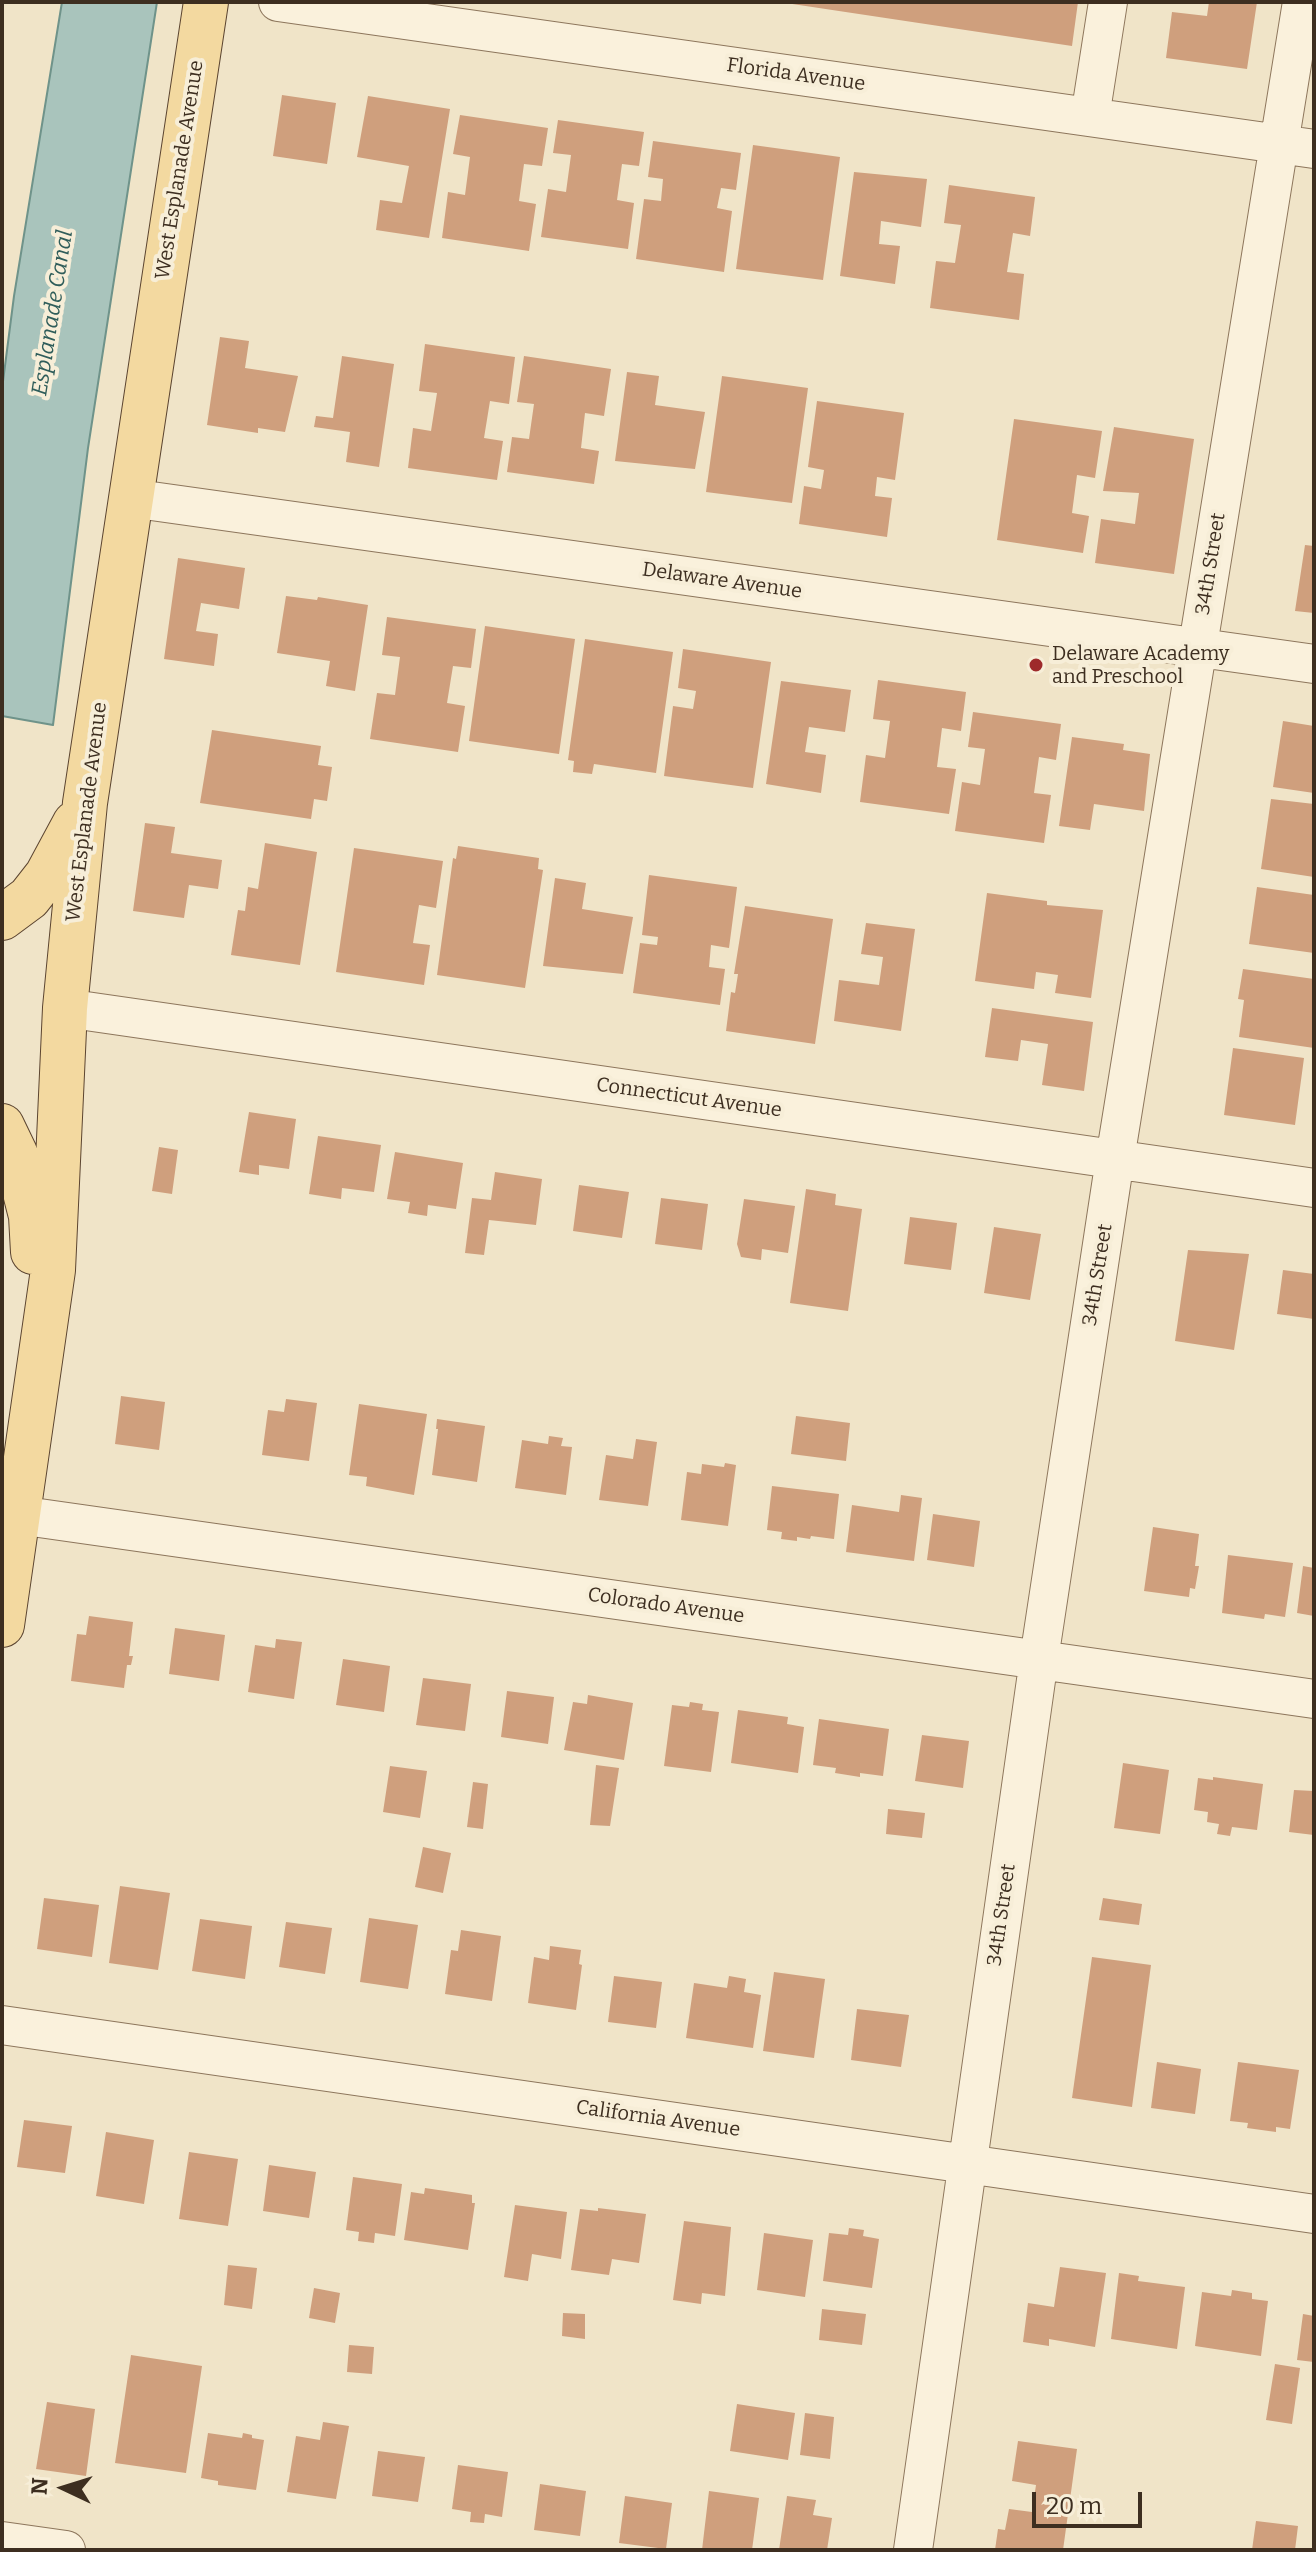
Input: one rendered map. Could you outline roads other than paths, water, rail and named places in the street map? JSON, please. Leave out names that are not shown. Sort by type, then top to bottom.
[{"type":"main road","name":"West Esplanade Avenue","points":[[2,1625],[53,1270],[65,1008],[85,803],[206,2]]},
{"type":"main road","points":[[2,918],[29,898],[47,875],[85,803]]},
{"type":"main road","points":[[2,1126],[15,1153],[31,1216],[41,1354]]},
{"type":"street","name":"Florida Avenue","points":[[278,2],[387,10],[1297,146]]},
{"type":"street","points":[[1090,117],[1108,2]]},
{"type":"street","name":"34th Street","points":[[913,2550],[1039,1659],[1115,1159],[1198,647],[1297,146],[1302,2]]},
{"type":"street","name":"Delaware Avenue","points":[[130,498],[1314,664]]},
{"type":"street","name":"Connecticut Avenue","points":[[65,1008],[1314,1188]]},
{"type":"street","name":"Colorado Avenue","points":[[18,1515],[1314,1699]]},
{"type":"street","name":"California Avenue","points":[[2,2025],[1314,2214]]},
{"type":"street","points":[[2,2541],[66,2550]]},
{"type":"water","name":"Esplanade Canal","points":[[62,2],[157,2],[88,448],[53,725],[2,716],[2,389]]},
{"type":"place","name":"Delaware Academy and Preschool","points":[[1036,665]]}]
